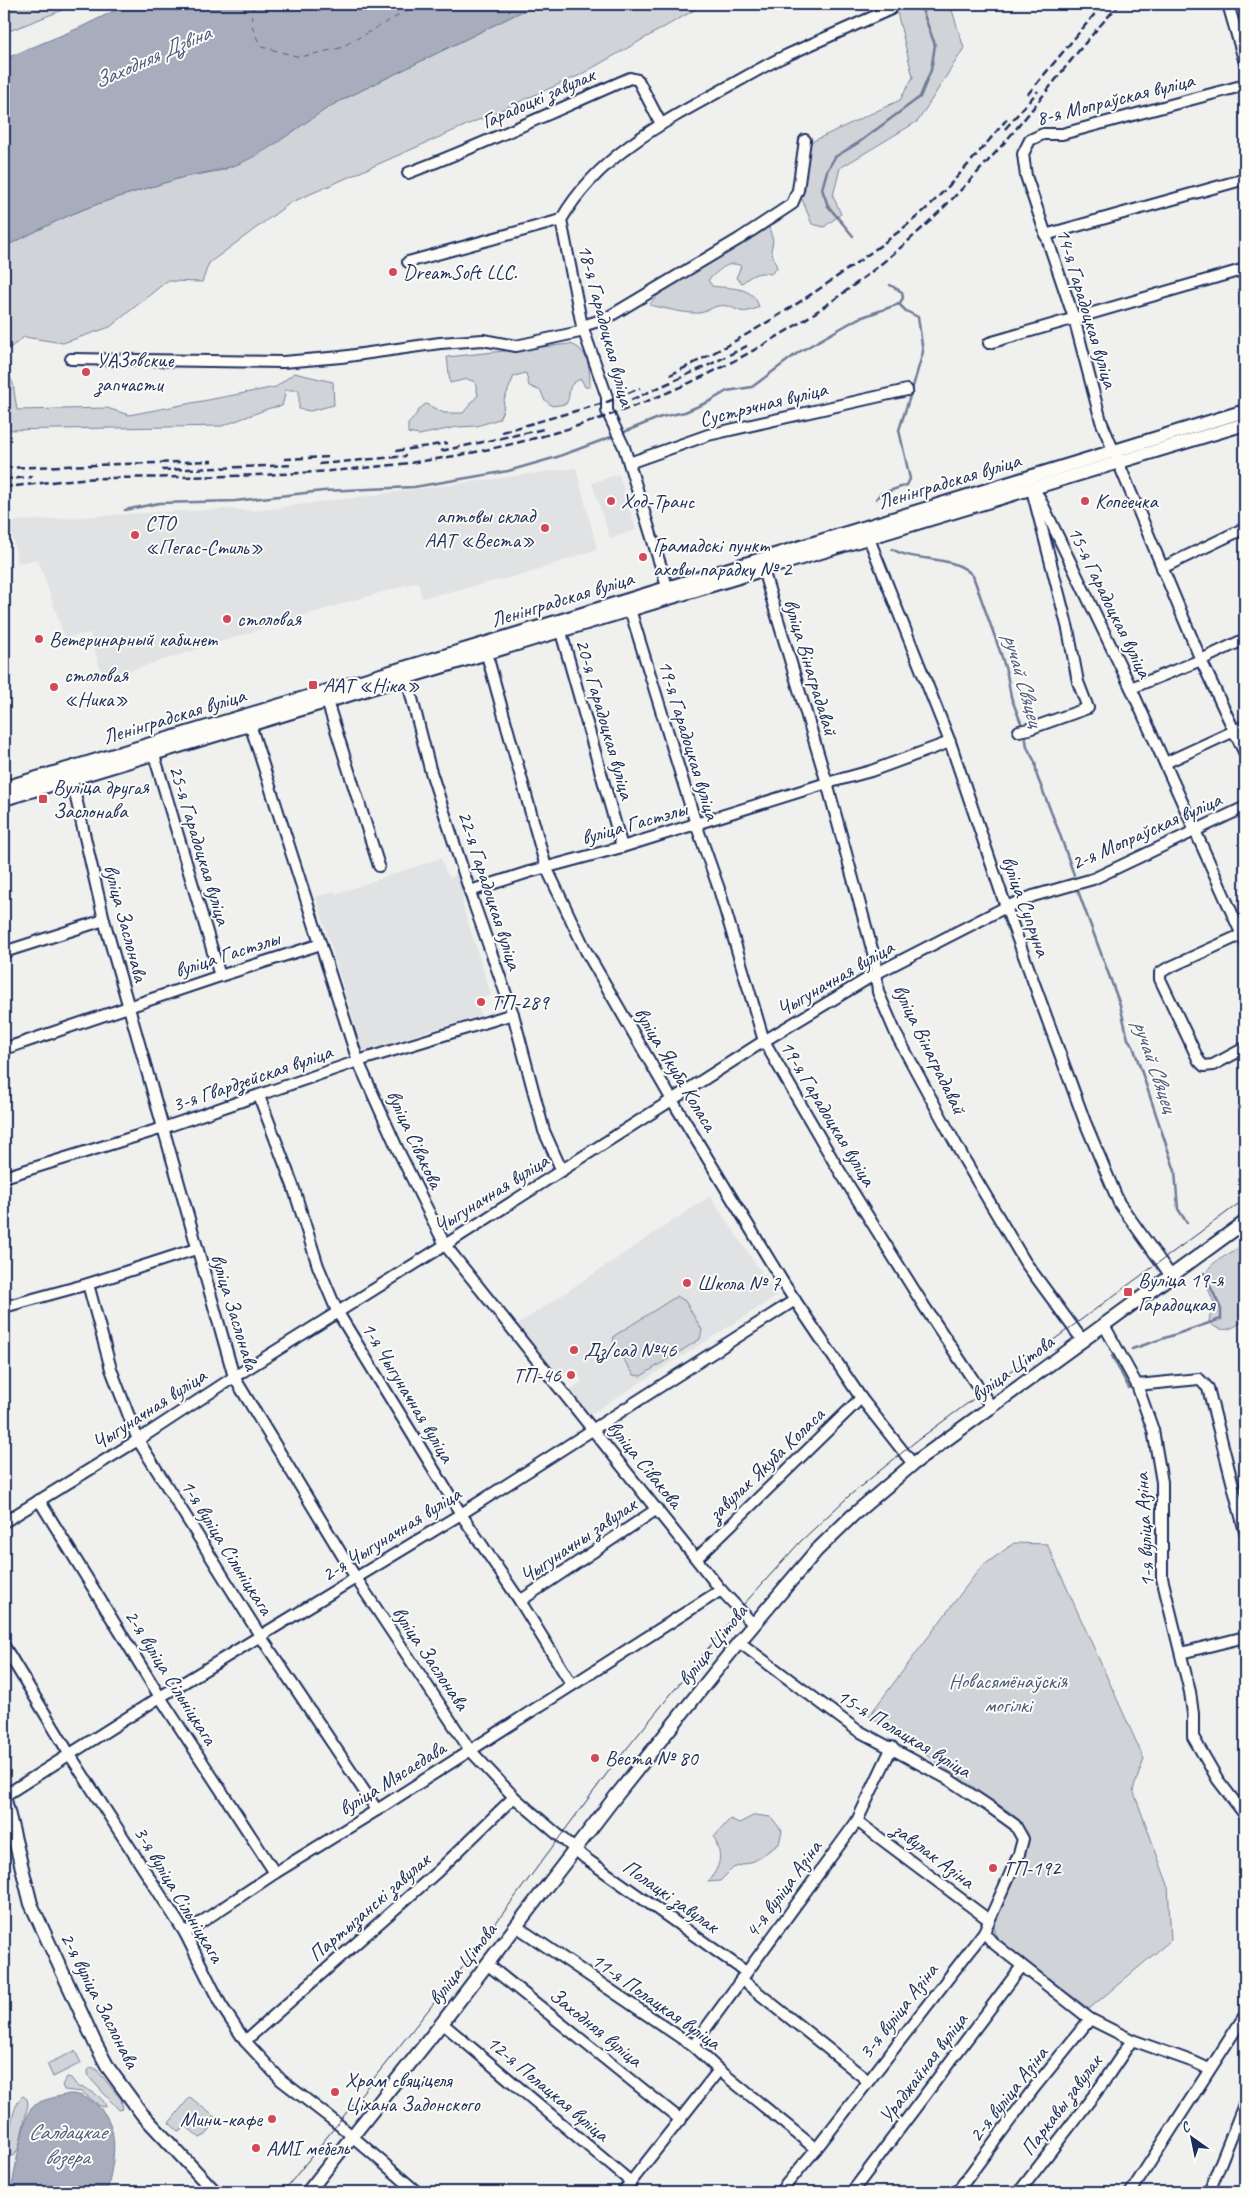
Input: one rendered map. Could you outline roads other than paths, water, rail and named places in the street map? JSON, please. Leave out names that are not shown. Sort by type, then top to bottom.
[{"type":"main road","name":"Ленінградская вуліца","points":[[4,799],[70,774],[1115,456],[1245,411]]},
{"type":"main road","name":"Ленінградская вуліца","points":[[1115,456],[1245,424]]},
{"type":"main road","name":"Ленінградская вуліца","points":[[4,788],[70,774]]},
{"type":"main road","name":"вуліца Цітова","points":[[308,2192],[442,2023],[575,1850],[740,1642],[816,1551],[852,1516],[913,1464],[1245,1222]]},
{"type":"main road","name":"2-я вуліца Заслонава","points":[[4,1796],[32,1904],[64,1980],[96,2045],[109,2069],[142,2114],[215,2192]]},
{"type":"street","points":[[1228,4],[1245,63]]},
{"type":"street","points":[[408,262],[561,220],[569,206],[622,150],[661,124],[781,58],[891,10]]},
{"type":"street","name":"Гарадоцкі завулак","points":[[408,173],[466,151],[511,129],[630,78],[638,80],[661,124]]},
{"type":"street","name":"8-я Мопраўская вуліца","points":[[1026,176],[1024,154],[1030,140],[1043,134],[1062,134],[1245,85]]},
{"type":"street","points":[[71,359],[283,362],[341,357],[440,343],[483,340],[516,346],[583,328],[604,319],[739,239],[792,204],[798,190],[805,140]]},
{"type":"street","name":"14-я Гарадоцкая вуліца","points":[[1026,176],[1074,318],[1102,422],[1201,660],[1245,754]]},
{"type":"street","points":[[1045,235],[1245,179]]},
{"type":"street","name":"18-я Гарадоцкая вуліца","points":[[561,220],[583,328],[607,397],[607,410],[629,463],[668,592]]},
{"type":"street","points":[[989,343],[1245,269]]},
{"type":"street","name":"Сустрэчная вуліца","points":[[629,463],[708,436],[907,390]]},
{"type":"street","name":"15-я Гарадоцкая вуліца","points":[[1030,482],[1131,688],[1244,936]]},
{"type":"street","name":"15-я Гарадоцкая вуліца","points":[[1024,730],[1088,708],[1078,682],[1068,629],[1030,482]]},
{"type":"street","points":[[1162,568],[1245,528]]},
{"type":"street","name":"вуліца Супруна","points":[[866,532],[950,742],[1006,907],[1085,1122],[1119,1203],[1171,1276]]},
{"type":"street","name":"вуліца Вінаградавай","points":[[762,564],[827,783],[875,960],[878,992],[897,1036],[964,1159],[1025,1262],[1083,1341]]},
{"type":"street","name":"19-я Гарадоцкая вуліца","points":[[628,604],[696,824],[719,889],[764,1041],[834,1162],[909,1282],[992,1408]]},
{"type":"street","name":"20-я Гарадоцкая вуліца","points":[[559,626],[622,847]]},
{"type":"street","points":[[1131,688],[1201,660],[1245,639]]},
{"type":"street","name":"вуліца Якуба Коласа","points":[[485,649],[546,867],[586,951],[672,1100],[795,1300],[861,1398],[913,1464]]},
{"type":"street","name":"22-я Гарадоцкая вуліца","points":[[405,672],[430,769],[512,1014],[544,1131],[562,1171]]},
{"type":"street","points":[[325,696],[379,866]]},
{"type":"street","name":"вуліца Сівакова","points":[[248,719],[358,1061],[398,1150],[445,1245],[721,1590],[754,1625]]},
{"type":"street","points":[[1165,763],[1245,726]]},
{"type":"street","name":"вуліца Гастэлы","points":[[470,891],[871,771],[950,742]]},
{"type":"street","name":"25-я Гарадоцкая вуліца","points":[[152,749],[220,976]]},
{"type":"street","name":"вуліца Заслонава","points":[[70,774],[104,920],[130,1006],[196,1249],[234,1377],[356,1578],[470,1750],[514,1797],[575,1850]]},
{"type":"street","name":"2-я Мопраўская вуліца","points":[[1006,907],[1033,896],[1093,880],[1245,807]]},
{"type":"street","name":"Чыгуначная вуліца","points":[[4,1522],[138,1440],[337,1311],[445,1245],[764,1041],[877,973],[1006,907]]},
{"type":"street","points":[[4,952],[104,920]]},
{"type":"street","points":[[1244,936],[1160,973],[1160,979],[1199,1062],[1204,1066],[1213,1065],[1245,1048]]},
{"type":"street","name":"вуліца Гастэлы","points":[[4,1049],[320,944]]},
{"type":"street","name":"3-я Гвардзейская вуліца","points":[[4,1177],[164,1128],[358,1061],[512,1014]]},
{"type":"street","name":"1-я Чыгуначная вуліца","points":[[259,1096],[293,1186],[318,1266],[337,1311],[461,1514],[520,1601],[572,1685]]},
{"type":"street","points":[[4,1306],[88,1284],[196,1249]]},
{"type":"street","name":"1-я вуліца Сільніцкага","points":[[88,1284],[111,1369],[138,1440],[261,1637],[377,1810]]},
{"type":"street","name":"2-я Чыгуначная вуліца","points":[[4,1796],[160,1697],[461,1514],[592,1428],[795,1300]]},
{"type":"street","name":"1-я вуліца Азіна","points":[[1104,1325],[1137,1386],[1154,1430],[1162,1482],[1162,1578],[1191,1700],[1193,1736],[1200,1752],[1218,1780],[1245,1815]]},
{"type":"street","points":[[1137,1386],[1199,1379],[1208,1388],[1245,1532]]},
{"type":"street","name":"завулак Якуба Коласа","points":[[697,1558],[861,1398]]},
{"type":"street","name":"2-я вуліца Сільніцкага","points":[[39,1500],[160,1697],[275,1873]]},
{"type":"street","name":"Чыгуначны завулак","points":[[520,1601],[657,1509]]},
{"type":"street","name":"вуліца Мясаедава","points":[[185,1933],[275,1873],[721,1590]]},
{"type":"street","points":[[1181,1653],[1245,1637]]},
{"type":"street","name":"15-я Полацкая вуліца","points":[[740,1642],[857,1730],[892,1747],[948,1779],[990,1808],[1014,1825],[1023,1839]]},
{"type":"street","name":"3-я вуліца Сільніцкага","points":[[4,1646],[70,1755],[185,1933],[221,2004],[245,2041],[281,2080],[352,2136],[417,2192]]},
{"type":"street","name":"4-я вуліца Азіна","points":[[693,2046],[857,1821],[892,1747]]},
{"type":"street","name":"Партызанскі завулак","points":[[245,2041],[437,1872],[514,1797]]},
{"type":"street","name":"завулак Азіна","points":[[857,1821],[988,1920]]},
{"type":"street","name":"3-я вуліца Азіна","points":[[780,2192],[816,2149],[867,2080],[984,1932],[1019,1854],[1023,1839]]},
{"type":"street","name":"Полацкі завулак","points":[[575,1850],[744,1975],[867,2080]]},
{"type":"street","name":"11-я Полацкая вуліца","points":[[516,1926],[693,2046],[719,2070],[816,2149]]},
{"type":"street","points":[[984,1932],[992,1942],[1090,2020],[1132,2040],[1209,2069]]},
{"type":"street","name":"Заходняя вуліца","points":[[487,1964],[681,2120]]},
{"type":"street","name":"Ураджайная вуліца","points":[[852,2192],[1022,1966]]},
{"type":"street","points":[[1131,2192],[1245,2015]]},
{"type":"street","name":"2-я вуліца Азіна","points":[[957,2192],[1034,2088],[1090,2020]]},
{"type":"street","name":"12-я Полацкая вуліца","points":[[442,2023],[631,2182]]},
{"type":"street","name":"Паркавы завулак","points":[[1019,2192],[1101,2086],[1132,2040]]},
{"type":"street","points":[[623,2192],[719,2070]]},
{"type":"street","points":[[1209,2192],[1245,2102]]},
{"type":"water","name":"Заходняя Дзвіна","points":[[128,4],[537,4],[336,103],[267,149],[243,162],[227,168],[177,179],[88,207],[4,247],[4,59],[79,28]]},
{"type":"water","name":"Салдацкае возера","points":[[69,2094],[81,2096],[95,2103],[106,2115],[110,2125],[114,2147],[112,2170],[107,2192],[11,2192],[22,2133],[29,2111],[33,2106],[50,2098]]},
{"type":"waterway","name":"ручай Свяцец","points":[[853,236],[828,206],[822,189],[827,171],[835,157],[858,143],[920,97],[931,70],[935,45],[920,4]]},
{"type":"waterway","name":"ручай Свяцец","points":[[890,285],[902,292],[903,298],[899,304],[906,311],[918,317],[923,352],[912,390]]},
{"type":"waterway","points":[[624,432],[661,417],[685,412],[727,391],[752,387],[799,352],[857,319],[899,304]]},
{"type":"waterway","name":"ручай Свяцец","points":[[876,499],[880,494],[907,485],[910,479],[899,430],[910,396]]},
{"type":"waterway","points":[[125,510],[159,503],[235,501],[323,491],[414,487],[508,471],[557,457],[611,437]]},
{"type":"waterway","name":"ручай Свяцец","points":[[892,549],[912,556],[956,564],[973,576],[1001,654],[1011,697],[1023,728]]},
{"type":"waterway","name":"ручай Свяцец","points":[[1025,734],[1027,747],[1035,762],[1037,776],[1074,875]]},
{"type":"waterway","name":"ручай Свяцец","points":[[1078,891],[1120,1005],[1128,1039],[1133,1046],[1175,1171],[1178,1209],[1187,1223]]},
{"type":"waterway","name":"ручай Свяцец","points":[[1132,1349],[1221,1319],[1221,1309],[1204,1273]]},
{"type":"waterway","points":[[1112,1356],[1129,1388]]},
{"type":"tram line","points":[[283,2192],[469,1959],[611,1768],[744,1604],[801,1541],[849,1496],[915,1442],[1245,1199]]},
{"type":"railway","points":[[1028,94],[1103,4]]},
{"type":"railway","points":[[4,487],[94,478],[228,476],[318,472],[439,458],[514,443],[587,423],[659,396],[727,364],[793,327],[856,283],[916,234],[992,157],[1087,41],[1120,4]]},
{"type":"railway","points":[[1005,129],[1038,91]]},
{"type":"railway","points":[[670,375],[716,352],[781,314],[824,286],[886,241],[937,198],[1007,119]]},
{"type":"railway","points":[[631,400],[749,345]]},
{"type":"railway","points":[[502,432],[607,402],[640,388]]},
{"type":"railway","points":[[441,451],[544,429]]},
{"type":"railway","points":[[396,451],[448,443]]},
{"type":"railway","points":[[319,464],[406,456]]},
{"type":"railway","points":[[284,459],[329,457]]},
{"type":"railway","points":[[4,468],[212,461]]},
{"type":"railway","points":[[162,470],[294,465]]},
{"type":"railway","points":[[4,479],[32,477]]},
{"type":"place","name":"DreamSoft LLC.","points":[[393,272]]},
{"type":"place","name":"УАЗовские запчасти","points":[[86,372]]},
{"type":"place","name":"Ход-Транс","points":[[611,501]]},
{"type":"place","name":"Копеечка","points":[[1085,501]]},
{"type":"place","name":"аптовы склад ААТ «Веста»","points":[[545,528]]},
{"type":"place","name":"СТО «Пегас-Стиль»","points":[[135,535]]},
{"type":"place","name":"Грамадскі пункт аховы парадку № 2","points":[[643,557]]},
{"type":"place","name":"столовая","points":[[227,619]]},
{"type":"place","name":"Ветеринарный кабинет","points":[[39,639]]},
{"type":"place","name":"ААТ «Ніка»","points":[[313,685]]},
{"type":"place","name":"столовая «Ника»","points":[[54,687]]},
{"type":"place","name":"Вуліца другая Заслонава","points":[[43,799]]},
{"type":"place","name":"ТП-289","points":[[481,1002]]},
{"type":"place","name":"Школа № 7","points":[[687,1283]]},
{"type":"place","name":"Вуліца 19-я Гарадоцкая","points":[[1128,1292]]},
{"type":"place","name":"Дз/сад №46","points":[[574,1350]]},
{"type":"place","name":"ТП-46","points":[[571,1375]]},
{"type":"place","name":"Веста № 80","points":[[595,1758]]},
{"type":"place","name":"ТП-192","points":[[993,1868]]},
{"type":"place","name":"Храм свяціцеля Ціхана Задонского","points":[[335,2092]]},
{"type":"place","name":"Мини-кафе","points":[[272,2119]]},
{"type":"place","name":"AMI мебель","points":[[256,2148]]},
{"type":"park label","name":"Новасямёнаўскія могілкі","points":[[1008,1693]]}]
